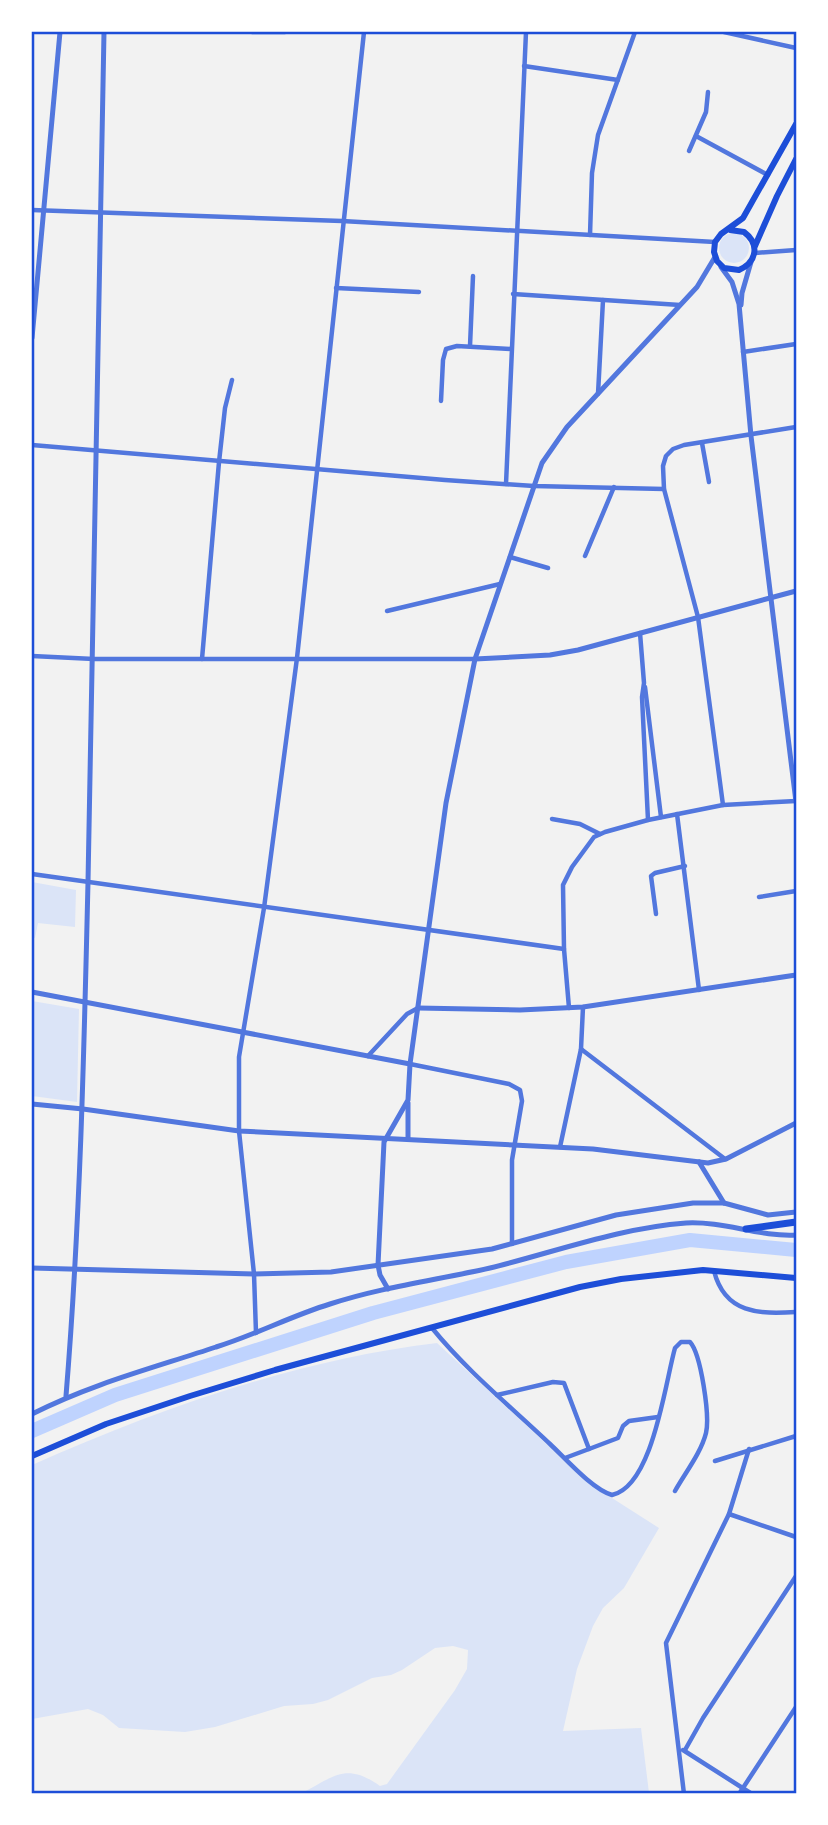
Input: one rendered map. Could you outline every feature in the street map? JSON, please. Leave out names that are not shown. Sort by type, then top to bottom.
[{"type":"main road","points":[[796,124],[743,218],[721,234],[715,242],[715,257],[720,265],[729,270],[739,270],[751,262],[777,196],[796,159]]},
{"type":"main road","points":[[730,230],[739,230],[748,235],[755,250]]},
{"type":"main road","points":[[746,1229],[796,1222]]},
{"type":"main road","points":[[32,1456],[107,1424],[275,1370],[594,1284],[658,1274],[714,1270],[796,1278]]},
{"type":"street","points":[[32,338],[60,32]]},
{"type":"street","points":[[66,1396],[77,1269],[83,1109],[94,659],[104,32]]},
{"type":"street","points":[[252,32],[285,32]]},
{"type":"street","points":[[256,1334],[254,1274],[239,1131],[239,1057],[264,908],[297,658],[364,32]]},
{"type":"street","points":[[506,484],[526,32]]},
{"type":"street","points":[[590,235],[592,173],[598,135],[635,32]]},
{"type":"street","points":[[724,32],[796,48]]},
{"type":"street","points":[[524,66],[618,80]]},
{"type":"street","points":[[689,151],[706,112],[708,92]]},
{"type":"street","points":[[696,136],[768,176]]},
{"type":"street","points":[[32,210],[342,221],[715,242]]},
{"type":"street","points":[[755,250],[796,250]]},
{"type":"street","points":[[408,1138],[410,1064],[446,803],[475,659],[542,463],[567,427],[680,305],[707,272],[715,257]]},
{"type":"street","points":[[569,1008],[564,949],[564,882],[585,848],[600,834],[648,820],[723,805],[796,801],[743,352],[742,293],[751,262]]},
{"type":"street","points":[[720,265],[736,291],[741,318]]},
{"type":"street","points":[[470,346],[473,276]]},
{"type":"street","points":[[336,288],[419,292]]},
{"type":"street","points":[[513,294],[680,305]]},
{"type":"street","points":[[598,395],[603,300]]},
{"type":"street","points":[[743,352],[796,344]]},
{"type":"street","points":[[441,401],[443,354],[450,347],[511,349]]},
{"type":"street","points":[[202,659],[219,462],[225,408],[232,380]]},
{"type":"street","points":[[723,805],[698,617],[664,489],[663,466],[666,456],[673,449],[796,427]]},
{"type":"street","points":[[702,443],[709,482]]},
{"type":"street","points":[[32,445],[319,471],[534,486],[664,489]]},
{"type":"street","points":[[584,556],[614,488]]},
{"type":"street","points":[[510,556],[548,568]]},
{"type":"street","points":[[387,611],[500,584]]},
{"type":"street","points":[[32,656],[94,659],[475,659],[550,654],[578,650],[796,591]]},
{"type":"street","points":[[640,633],[661,817]]},
{"type":"street","points":[[644,683],[642,697],[648,820]]},
{"type":"street","points":[[677,814],[699,991]]},
{"type":"street","points":[[552,819],[580,824],[600,834]]},
{"type":"street","points":[[656,914],[651,877],[685,866]]},
{"type":"street","points":[[32,874],[564,949]]},
{"type":"street","points":[[759,897],[796,891]]},
{"type":"street","points":[[368,1056],[407,1014],[418,1008],[520,1010],[583,1007],[796,975]]},
{"type":"street","points":[[32,992],[517,1087],[522,1101],[511,1194],[512,1244]]},
{"type":"street","points":[[560,1147],[582,1049],[583,1007]]},
{"type":"street","points":[[582,1049],[726,1159]]},
{"type":"street","points":[[388,1289],[380,1275],[378,1232],[386,1138],[408,1100]]},
{"type":"street","points":[[32,1104],[239,1131],[560,1147],[699,1162],[726,1159],[796,1125]]},
{"type":"street","points":[[699,1162],[724,1203]]},
{"type":"street","points":[[32,1268],[254,1274],[331,1272],[512,1244],[616,1215],[693,1203],[724,1203],[768,1215],[796,1212]]},
{"type":"street","points":[[32,1414],[66,1396],[256,1334],[316,1308],[388,1289],[488,1268],[582,1242],[638,1229],[688,1223],[718,1224],[777,1236],[796,1235]]},
{"type":"street","points":[[714,1270],[721,1289],[742,1308],[762,1313],[796,1312]]},
{"type":"street","points":[[431,1327],[458,1359],[565,1458],[607,1493],[618,1494],[634,1480],[648,1452],[675,1348],[681,1342],[690,1342],[698,1355],[702,1372],[706,1431],[675,1491]]},
{"type":"street","points":[[496,1395],[553,1382],[564,1383],[589,1449]]},
{"type":"street","points":[[565,1458],[618,1438],[623,1426],[629,1421],[658,1417]]},
{"type":"street","points":[[715,1461],[796,1436]]},
{"type":"street","points":[[684,1794],[682,1749],[666,1650],[670,1631],[729,1514],[749,1449]]},
{"type":"street","points":[[729,1514],[796,1537]]},
{"type":"street","points":[[682,1749],[796,1576]]},
{"type":"street","points":[[739,1794],[796,1707]]},
{"type":"street","points":[[682,1749],[752,1794]]},
{"type":"shaded area","points":[[734,233],[745,237],[749,248],[745,259],[734,263],[723,259],[719,248],[723,237]]},
{"type":"shaded area","points":[[32,882],[76,890],[75,927],[38,923],[35,938],[32,937]]},
{"type":"shaded area","points":[[32,1001],[79,1009],[77,1102],[32,1096]]},
{"type":"shaded area","points":[[437,1343],[582,1477],[659,1528],[624,1588],[603,1608],[593,1626],[577,1669],[563,1731],[641,1728],[649,1793],[302,1793],[332,1777],[349,1773],[380,1786],[387,1784],[455,1690],[467,1669],[468,1650],[453,1646],[435,1648],[402,1670],[372,1678],[328,1700],[284,1706],[215,1727],[185,1732],[119,1728],[103,1715],[88,1709],[32,1719],[32,1465],[130,1424],[230,1389],[332,1361]]},
{"type":"waterway","points":[[32,1431],[115,1395],[373,1313],[566,1262],[690,1240],[796,1250]]}]
